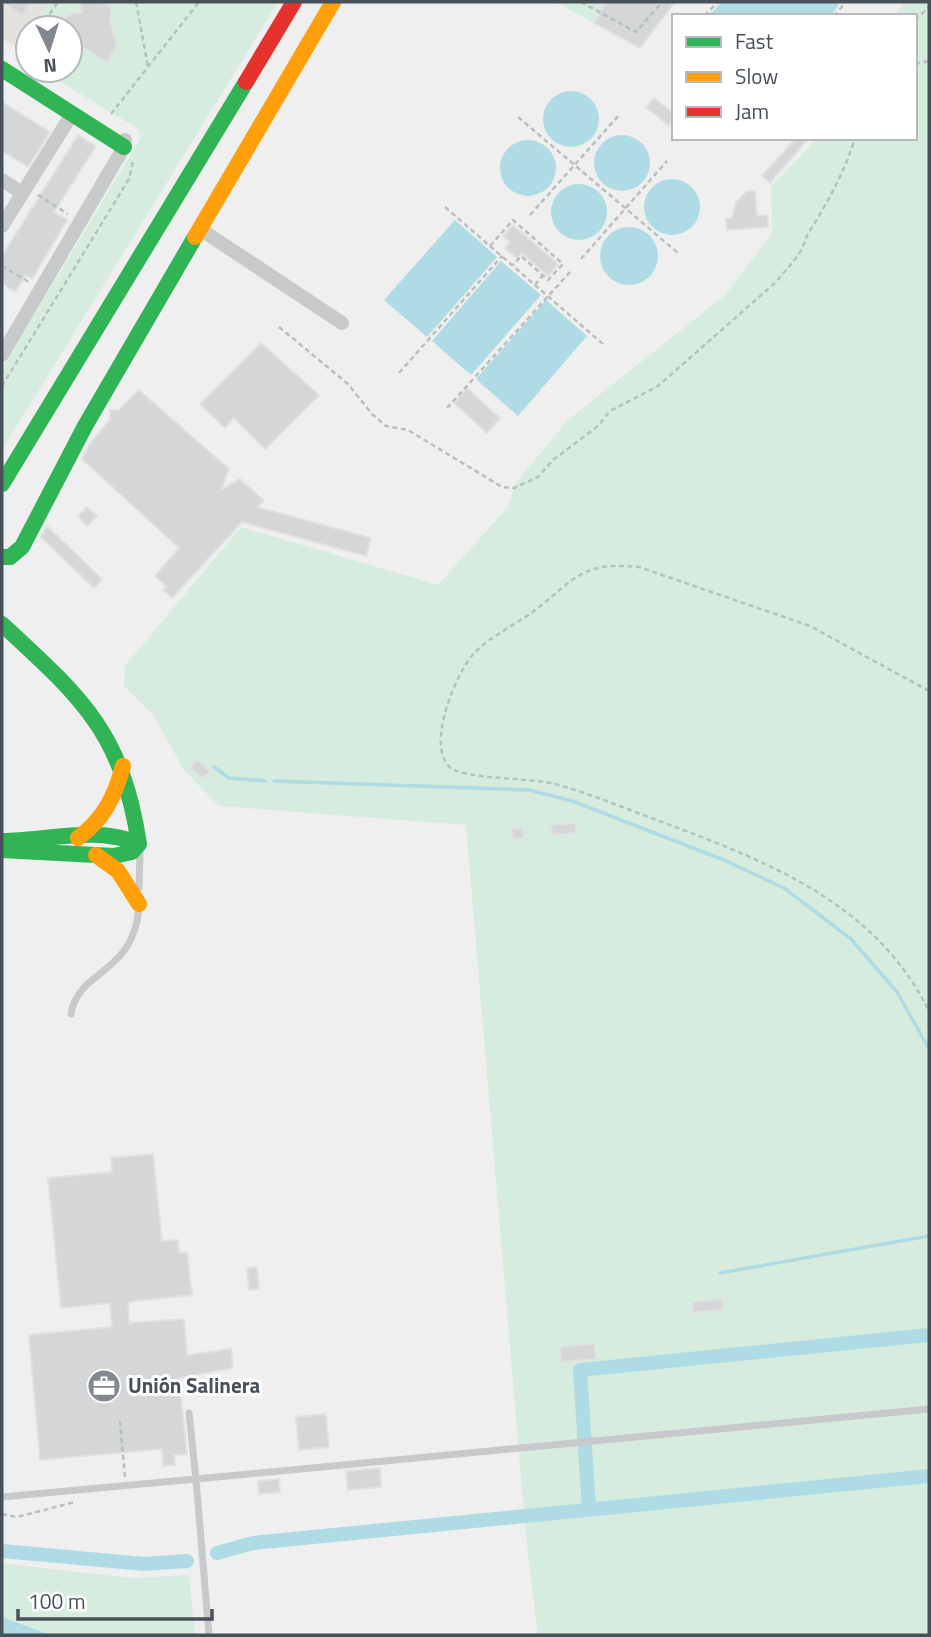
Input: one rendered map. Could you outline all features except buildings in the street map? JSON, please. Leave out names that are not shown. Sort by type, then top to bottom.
[{"type":"main road","points":[[2,484],[294,2]]},
{"type":"main road","points":[[2,557],[10,557],[22,547],[85,426],[333,2]]},
{"type":"main road","points":[[2,69],[72,114],[122,140]]},
{"type":"main road","points":[[2,502],[79,366],[90,338]]},
{"type":"main road","points":[[2,475],[27,440]]},
{"type":"main road","points":[[2,624],[92,712],[123,766],[134,805],[139,844]]},
{"type":"main road","points":[[78,838],[91,829],[108,810],[123,766]]},
{"type":"main road","points":[[2,841],[121,835],[139,844]]},
{"type":"main road","points":[[2,850],[124,855],[139,844]]},
{"type":"main road","points":[[96,855],[118,871],[139,904]]},
{"type":"street","points":[[2,58],[122,140],[2,355]]},
{"type":"street","points":[[2,226],[72,114]]},
{"type":"street","points":[[2,180],[24,190]]},
{"type":"street","points":[[200,229],[342,323]]},
{"type":"lane","points":[[71,1014],[82,988],[106,972],[125,952],[138,920],[139,844]]},
{"type":"lane","points":[[2,1497],[929,1409]]},
{"type":"lane","points":[[189,1413],[209,1635]]},
{"type":"path","points":[[136,2],[148,67]]},
{"type":"path","points":[[111,114],[199,2]]},
{"type":"path","points":[[581,2],[636,32],[662,2]]},
{"type":"path","points":[[530,215],[620,114]]},
{"type":"path","points":[[519,117],[678,253]]},
{"type":"path","points":[[2,386],[129,178],[133,160],[122,140]]},
{"type":"path","points":[[279,327],[348,384],[364,405],[386,426],[408,430],[502,487],[523,486],[580,442],[610,411],[658,386],[776,282],[785,268],[799,255],[806,236],[821,218],[838,184],[854,140]]},
{"type":"path","points":[[581,259],[667,161]]},
{"type":"path","points":[[24,190],[71,215]]},
{"type":"path","points":[[445,207],[603,344]]},
{"type":"path","points":[[490,246],[513,220],[563,264],[548,280],[521,256],[513,265]]},
{"type":"path","points":[[399,373],[502,256]]},
{"type":"path","points":[[2,265],[40,290]]},
{"type":"path","points":[[447,408],[571,271]]},
{"type":"path","points":[[535,285],[543,275]]},
{"type":"path","points":[[929,691],[810,626],[639,567],[615,565],[590,569],[568,580],[540,606],[476,651],[468,661],[447,706],[440,742],[443,757],[451,768],[466,773],[554,784],[752,856],[793,877],[827,898],[883,943],[911,978],[929,1011]]},
{"type":"path","points":[[120,1421],[125,1478]]},
{"type":"path","points":[[2,1514],[21,1516],[84,1500]]},
{"type":"shaded area","points":[[2,2],[49,2],[42,14],[14,14],[14,46],[2,38]]},
{"type":"green space","points":[[49,2],[278,2],[2,450],[2,369],[141,137],[137,128],[64,84],[84,84],[84,14],[42,14]]},
{"type":"green space","points":[[556,2],[675,2],[640,48]]},
{"type":"green space","points":[[906,2],[929,2],[929,1635],[538,1635],[526,1536],[466,825],[219,806],[184,770],[154,716],[124,686],[125,666],[241,527],[438,585],[508,507],[515,484],[568,420],[726,294],[772,233],[771,186],[816,140],[917,140],[917,14],[895,14]]},
{"type":"green space","points":[[2,1563],[130,1578],[189,1575],[195,1635],[51,1635],[2,1617]]},
{"type":"water","points":[[722,2],[835,2],[839,5],[832,14],[711,13]]},
{"type":"water","points":[[571,91],[582,93],[591,99],[597,108],[597,130],[591,139],[582,145],[571,147],[560,145],[551,139],[545,130],[543,119],[545,108],[551,99],[560,93]]},
{"type":"water","points":[[616,135],[628,135],[638,139],[646,147],[650,163],[646,179],[638,187],[628,191],[616,191],[606,187],[598,179],[594,169],[594,157],[598,147],[606,139]]},
{"type":"water","points":[[528,140],[539,142],[548,148],[554,157],[554,179],[548,188],[539,194],[528,196],[517,194],[508,188],[502,179],[500,168],[502,157],[508,148],[517,142]]},
{"type":"water","points":[[672,179],[683,181],[692,187],[698,196],[698,218],[692,227],[683,233],[672,235],[661,233],[652,227],[646,218],[644,207],[646,196],[652,187],[661,181]]},
{"type":"water","points":[[579,184],[590,186],[599,192],[605,201],[605,223],[599,232],[590,238],[579,240],[568,238],[559,232],[553,223],[551,212],[553,201],[559,192],[568,186]]},
{"type":"water","points":[[455,220],[497,257],[427,337],[384,300]]},
{"type":"water","points":[[629,227],[640,229],[653,240],[658,256],[656,267],[645,280],[629,285],[618,283],[605,272],[600,256],[602,245],[613,232]]},
{"type":"water","points":[[501,261],[541,295],[471,375],[432,341]]},
{"type":"water","points":[[546,300],[587,336],[518,416],[476,379]]},
{"type":"water","points":[[2,1617],[51,1635],[2,1635]]},
{"type":"waterway","points":[[214,767],[229,778],[265,781]]},
{"type":"waterway","points":[[274,781],[529,790],[572,801],[724,860],[784,888],[851,939],[897,992],[929,1049]]},
{"type":"waterway","points":[[720,1273],[929,1236]]},
{"type":"waterway","points":[[589,1510],[580,1370],[929,1335]]},
{"type":"waterway","points":[[217,1553],[253,1543],[929,1476]]},
{"type":"waterway","points":[[2,1551],[144,1564],[187,1561]]},
{"type":"traffic: fast","points":[[2,69],[124,147]]},
{"type":"traffic: fast","points":[[2,484],[246,82]]},
{"type":"traffic: fast","points":[[2,557],[10,557],[22,547],[85,426],[195,237]]},
{"type":"traffic: fast","points":[[2,624],[55,674],[94,720],[122,773],[132,805],[139,844]]},
{"type":"traffic: fast","points":[[2,841],[89,835],[123,838],[139,844],[132,852],[114,856],[2,850]]},
{"type":"traffic: slow","points":[[195,237],[333,2]]},
{"type":"traffic: slow","points":[[78,838],[102,815],[123,766]]},
{"type":"traffic: slow","points":[[96,855],[118,871],[139,904]]},
{"type":"traffic: jam","points":[[246,82],[294,2]]},
{"type":"place","name":"Unión Salinera","points":[[104,1386]]}]
